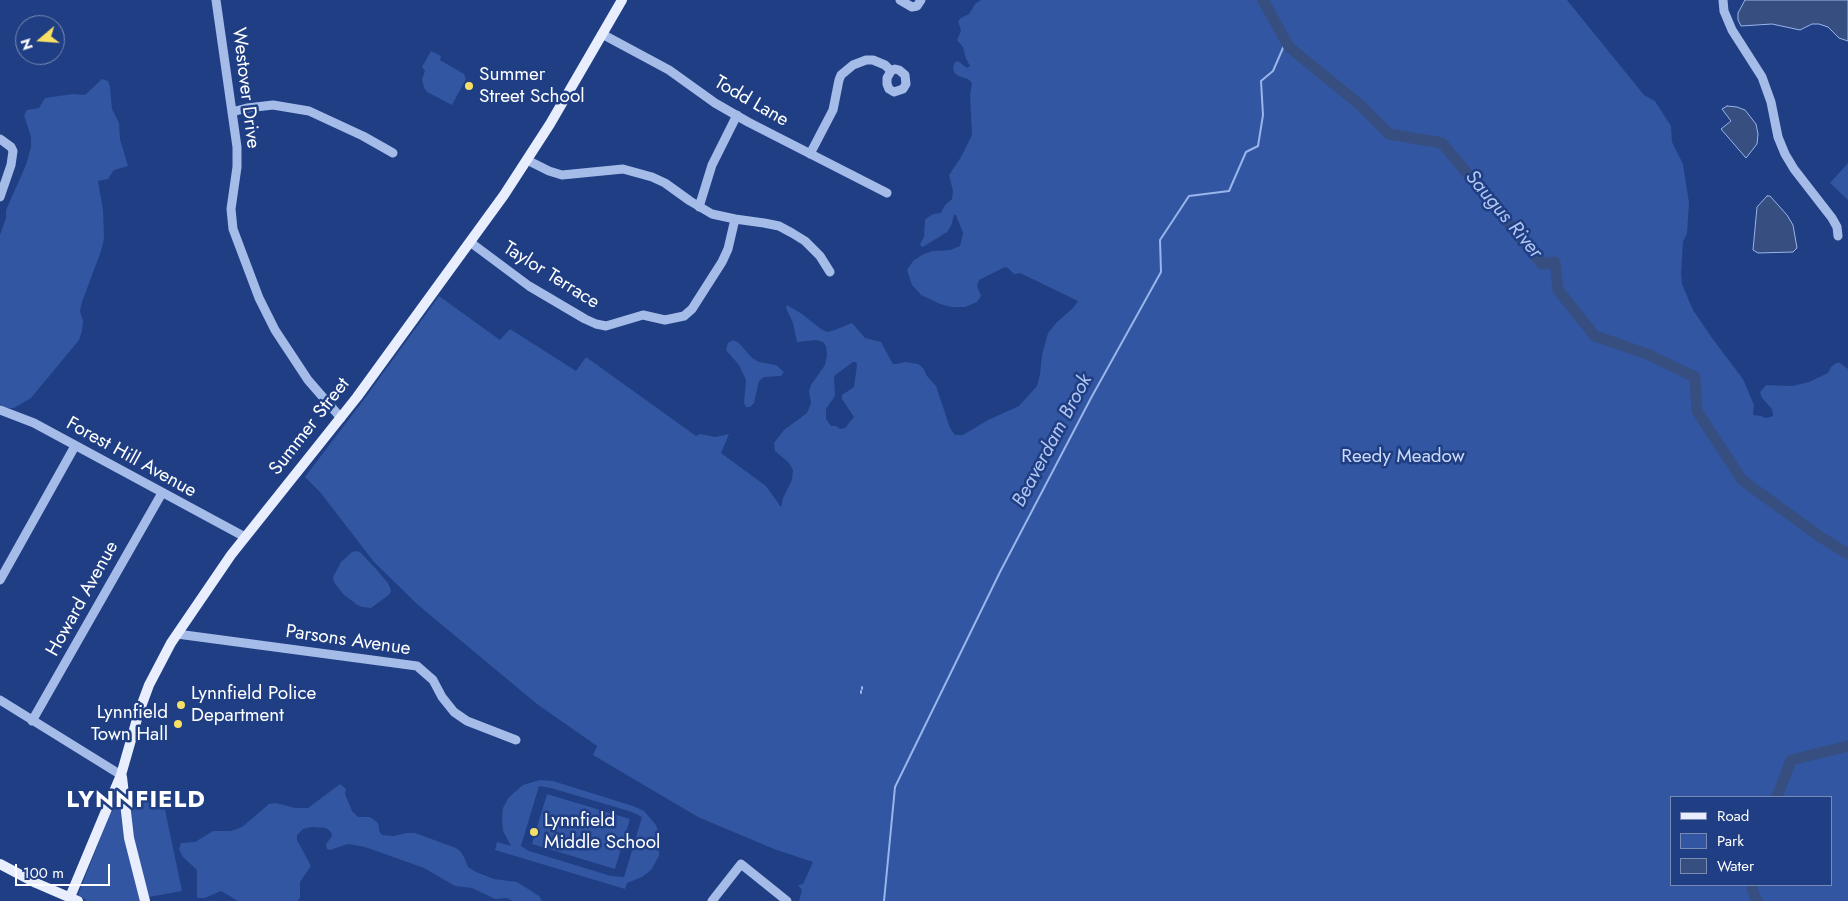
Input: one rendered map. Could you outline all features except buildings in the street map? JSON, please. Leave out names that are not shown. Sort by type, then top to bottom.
[{"type":"main road","name":"Summer Street","points":[[74,899],[121,775],[149,685],[177,634],[206,590],[341,418],[470,242],[527,160],[622,0]]},
{"type":"main road","points":[[121,775],[129,838],[145,901]]},
{"type":"main road","points":[[0,864],[36,883],[74,899]]},
{"type":"street","name":"Westover Drive","points":[[216,0],[238,156],[230,217],[235,237],[267,315],[283,345],[308,380],[341,418]]},
{"type":"street","points":[[900,0],[912,7],[917,6],[921,0]]},
{"type":"street","points":[[1723,0],[1724,10],[1732,30],[1762,77],[1771,102],[1778,137],[1788,159],[1832,218],[1837,227],[1838,236]]},
{"type":"street","name":"Todd Lane","points":[[602,34],[669,70],[715,103],[736,115],[887,193]]},
{"type":"street","points":[[810,154],[833,110],[838,80],[842,75],[853,65],[866,60],[880,62],[891,72]]},
{"type":"street","points":[[232,112],[273,105],[309,112],[362,136],[393,153]]},
{"type":"street","points":[[699,207],[712,166],[736,115]]},
{"type":"street","points":[[0,139],[12,147],[13,151],[11,166],[0,197]]},
{"type":"street","points":[[527,160],[562,175],[608,169],[638,172],[666,183],[712,214],[779,226],[805,241],[820,256],[830,272]]},
{"type":"street","name":"Taylor Terrace","points":[[470,242],[528,286],[585,319],[606,326],[643,315],[665,320],[684,316],[692,309],[722,262],[728,249],[735,219]]},
{"type":"street","name":"Forest Hill Avenue","points":[[0,410],[34,423],[246,537]]},
{"type":"street","points":[[0,580],[75,446]]},
{"type":"street","name":"Howard Avenue","points":[[32,721],[162,493]]},
{"type":"street","name":"Parsons Avenue","points":[[177,634],[417,666],[432,680],[454,712],[467,721],[516,740]]},
{"type":"street","points":[[0,700],[121,775]]},
{"type":"street","points":[[712,901],[741,864],[787,901]]},
{"type":"green space","name":"Reedy Meadow","points":[[981,0],[1567,0],[1644,95],[1655,101],[1671,126],[1672,142],[1683,164],[1689,203],[1687,234],[1683,241],[1682,284],[1693,310],[1743,379],[1754,405],[1753,415],[1766,418],[1773,416],[1772,409],[1762,398],[1760,392],[1766,385],[1792,386],[1809,382],[1828,373],[1836,363],[1840,363],[1848,369],[1848,901],[799,901],[802,890],[798,885],[803,884],[813,862],[774,849],[698,817],[593,755],[597,746],[537,704],[418,605],[374,562],[320,492],[305,477],[439,296],[500,340],[510,329],[576,371],[586,357],[696,436],[700,434],[715,437],[729,434],[721,453],[766,486],[781,507],[783,498],[792,480],[793,470],[789,463],[775,451],[774,443],[784,430],[807,413],[811,403],[809,391],[811,385],[825,365],[827,355],[826,346],[823,342],[816,340],[797,342],[793,323],[786,308],[787,305],[827,332],[852,323],[865,338],[881,342],[893,364],[905,362],[918,364],[936,386],[950,428],[955,435],[963,435],[988,420],[1019,406],[1037,386],[1048,333],[1078,301],[1020,273],[1014,274],[1005,267],[979,280],[977,286],[981,296],[977,302],[965,307],[951,307],[921,295],[912,285],[907,270],[913,261],[922,255],[932,251],[950,250],[960,246],[963,233],[956,215],[954,215],[947,232],[923,247],[920,244],[924,237],[925,220],[933,214],[941,213],[945,205],[952,199],[953,191],[949,175],[972,135],[970,95],[972,83],[968,79],[958,76],[954,72],[953,67],[955,62],[958,61],[967,68],[970,66],[963,47],[957,40],[961,31],[958,21],[969,14],[976,3]],"holes":[[[853,362],[856,362],[854,387],[842,395],[842,399],[854,417],[845,428],[840,429],[836,426],[831,426],[826,419],[826,409],[835,396],[834,376]]]},
{"type":"green space","points":[[431,51],[441,56],[440,60],[464,74],[466,79],[452,105],[427,92],[424,88],[422,79],[425,71],[422,67]]},
{"type":"green space","points":[[102,79],[108,81],[110,87],[112,109],[119,123],[120,139],[128,166],[114,170],[108,179],[98,181],[103,210],[104,239],[82,302],[80,311],[83,321],[82,331],[79,340],[31,398],[14,408],[5,408],[0,404],[0,235],[6,218],[6,210],[26,165],[31,147],[31,137],[24,115],[27,110],[39,108],[45,98],[73,94],[85,95]]},
{"type":"green space","points":[[1848,163],[1848,200],[1830,183]]},
{"type":"green space","points":[[733,340],[739,343],[752,358],[759,362],[776,365],[784,372],[781,376],[764,377],[759,381],[754,403],[750,407],[746,407],[744,403],[746,380],[739,365],[726,350],[728,343]]},
{"type":"green space","points":[[355,551],[360,552],[376,569],[388,583],[391,590],[390,594],[371,608],[356,604],[343,594],[334,582],[333,577],[341,562]]},
{"type":"green space","points":[[540,780],[553,781],[644,811],[656,825],[660,837],[659,856],[651,870],[642,877],[627,883],[625,889],[495,850],[497,842],[511,846],[503,831],[503,808],[509,797],[523,785]],"holes":[[[539,786],[632,812],[642,817],[624,877],[611,876],[529,851],[521,846]]]},
{"type":"green space","points":[[340,784],[346,789],[345,794],[352,811],[358,817],[370,817],[377,822],[382,835],[393,836],[415,833],[456,848],[464,857],[468,867],[476,872],[494,879],[517,882],[539,896],[542,901],[513,901],[507,898],[495,899],[472,888],[455,886],[424,868],[365,847],[348,844],[330,850],[327,849],[326,844],[332,836],[331,832],[326,828],[311,827],[303,829],[297,835],[297,840],[311,866],[300,882],[300,898],[297,901],[238,901],[221,891],[205,898],[197,898],[197,870],[183,857],[179,849],[181,843],[195,842],[213,831],[231,831],[242,827],[269,804],[276,803],[295,808],[308,808]]},
{"type":"green space","points":[[118,793],[124,836],[140,901],[87,901],[78,895]]},
{"type":"green space","points":[[547,794],[630,819],[615,869],[532,844]]},
{"type":"green space","points":[[163,800],[182,891],[149,897],[133,838],[128,804]]},
{"type":"water","points":[[1745,0],[1848,0],[1848,41],[1839,38],[1828,27],[1819,24],[1812,24],[1800,30],[1772,24],[1741,26],[1738,20],[1738,13]]},
{"type":"water","points":[[1727,106],[1745,110],[1756,124],[1757,144],[1746,158],[1721,129],[1731,121],[1722,109]]},
{"type":"water","points":[[1767,196],[1770,196],[1787,215],[1793,225],[1797,248],[1793,252],[1758,253],[1753,250],[1757,207]]},
{"type":"waterway","name":"Saugus River","points":[[1263,0],[1289,47],[1359,104],[1389,134],[1442,143],[1542,264],[1555,262],[1558,290],[1595,336],[1647,354],[1695,377],[1697,411],[1742,480],[1819,536],[1848,554]]},
{"type":"waterway","name":"Beaverdam Brook","points":[[884,901],[895,787],[1000,572],[1091,398],[1161,272],[1160,240],[1189,196],[1229,191],[1246,152],[1258,146],[1263,115],[1261,81],[1273,71],[1286,41]]},
{"type":"waterway","name":"Saugus River","points":[[1777,796],[1791,760],[1848,746]]},
{"type":"waterway","name":"Saugus River","points":[[1753,886],[1752,889],[1757,901]]},
{"type":"place","name":"Summer Street School","points":[[469,86]]},
{"type":"place","name":"Lynnfield Police Department","points":[[181,705]]},
{"type":"place","name":"Lynnfield Town Hall","points":[[178,724]]},
{"type":"place","name":"Lynnfield Middle School","points":[[534,832]]},
{"type":"district","name":"LYNNFIELD","points":[[136,801]]}]
